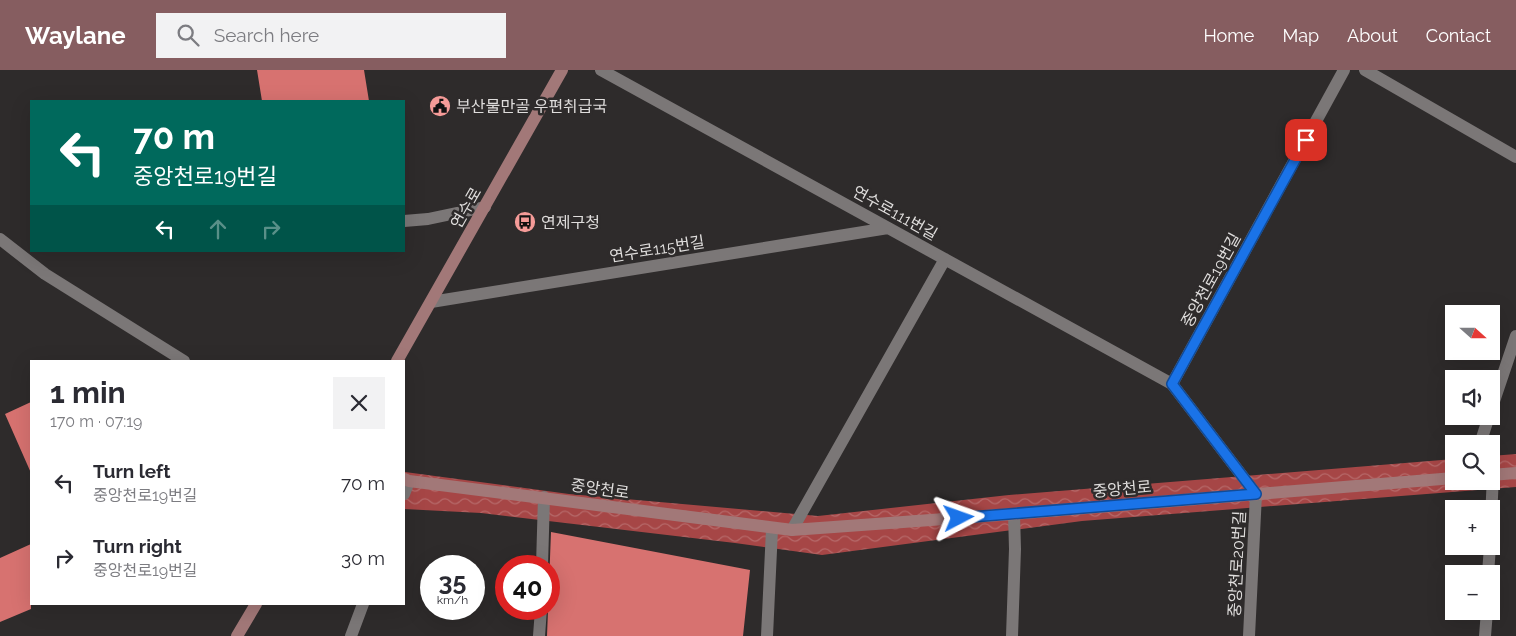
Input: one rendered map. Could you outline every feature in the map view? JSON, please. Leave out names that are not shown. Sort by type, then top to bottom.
[{"type":"street","name":"연수로","points":[[398,360],[562,70]]},
{"type":"street","name":"연수로111번길","points":[[602,70],[1172,384]]},
{"type":"street","name":"중앙천로19번길","points":[[1172,384],[1344,70]]},
{"type":"street","points":[[1365,70],[1516,157]]},
{"type":"street","points":[[405,221],[428,219],[485,206]]},
{"type":"street","name":"연수로115번길","points":[[431,302],[888,228]]},
{"type":"street","points":[[0,238],[45,274],[182,360]]},
{"type":"street","points":[[792,530],[945,259]]},
{"type":"street","points":[[1500,383],[1516,336]]},
{"type":"street","points":[[1172,384],[1256,494]]},
{"type":"street","points":[[1500,474],[1516,473]]},
{"type":"street","name":"중앙천로","points":[[407,480],[772,529],[792,530],[1445,479]]},
{"type":"street","name":"중앙천로20번길","points":[[1249,636],[1256,494]]},
{"type":"street","points":[[542,555],[544,498]]},
{"type":"street","points":[[1012,636],[1015,549],[1014,514]]},
{"type":"street","points":[[767,636],[772,529]]},
{"type":"street","points":[[237,636],[255,605]]},
{"type":"street","points":[[351,636],[362,605]]},
{"type":"street","points":[[539,636],[540,620]]},
{"type":"street","points":[[1485,636],[1486,620]]},
{"type":"water","points":[[1516,454],[1516,487],[1500,488],[1500,455]]},
{"type":"water","points":[[1445,460],[1445,490],[1478,490],[1082,521],[822,555],[481,513],[405,509],[405,472],[569,494],[818,516],[1009,495]]},
{"type":"building","points":[[257,70],[364,70],[369,100],[262,100]]},
{"type":"building","points":[[30,402],[30,471],[5,414]]},
{"type":"building","points":[[551,532],[750,570],[743,636],[547,636],[548,620],[560,620],[560,555],[550,555]]},
{"type":"building","points":[[30,544],[31,609],[0,622],[0,558]]},
{"type":"place","name":"부산물만골 우편취급국","points":[[440,106]]},
{"type":"place","name":"연제구청","points":[[525,222]]},
{"type":"route","points":[[959,518],[1256,494],[1172,384],[1306,140]]}]
